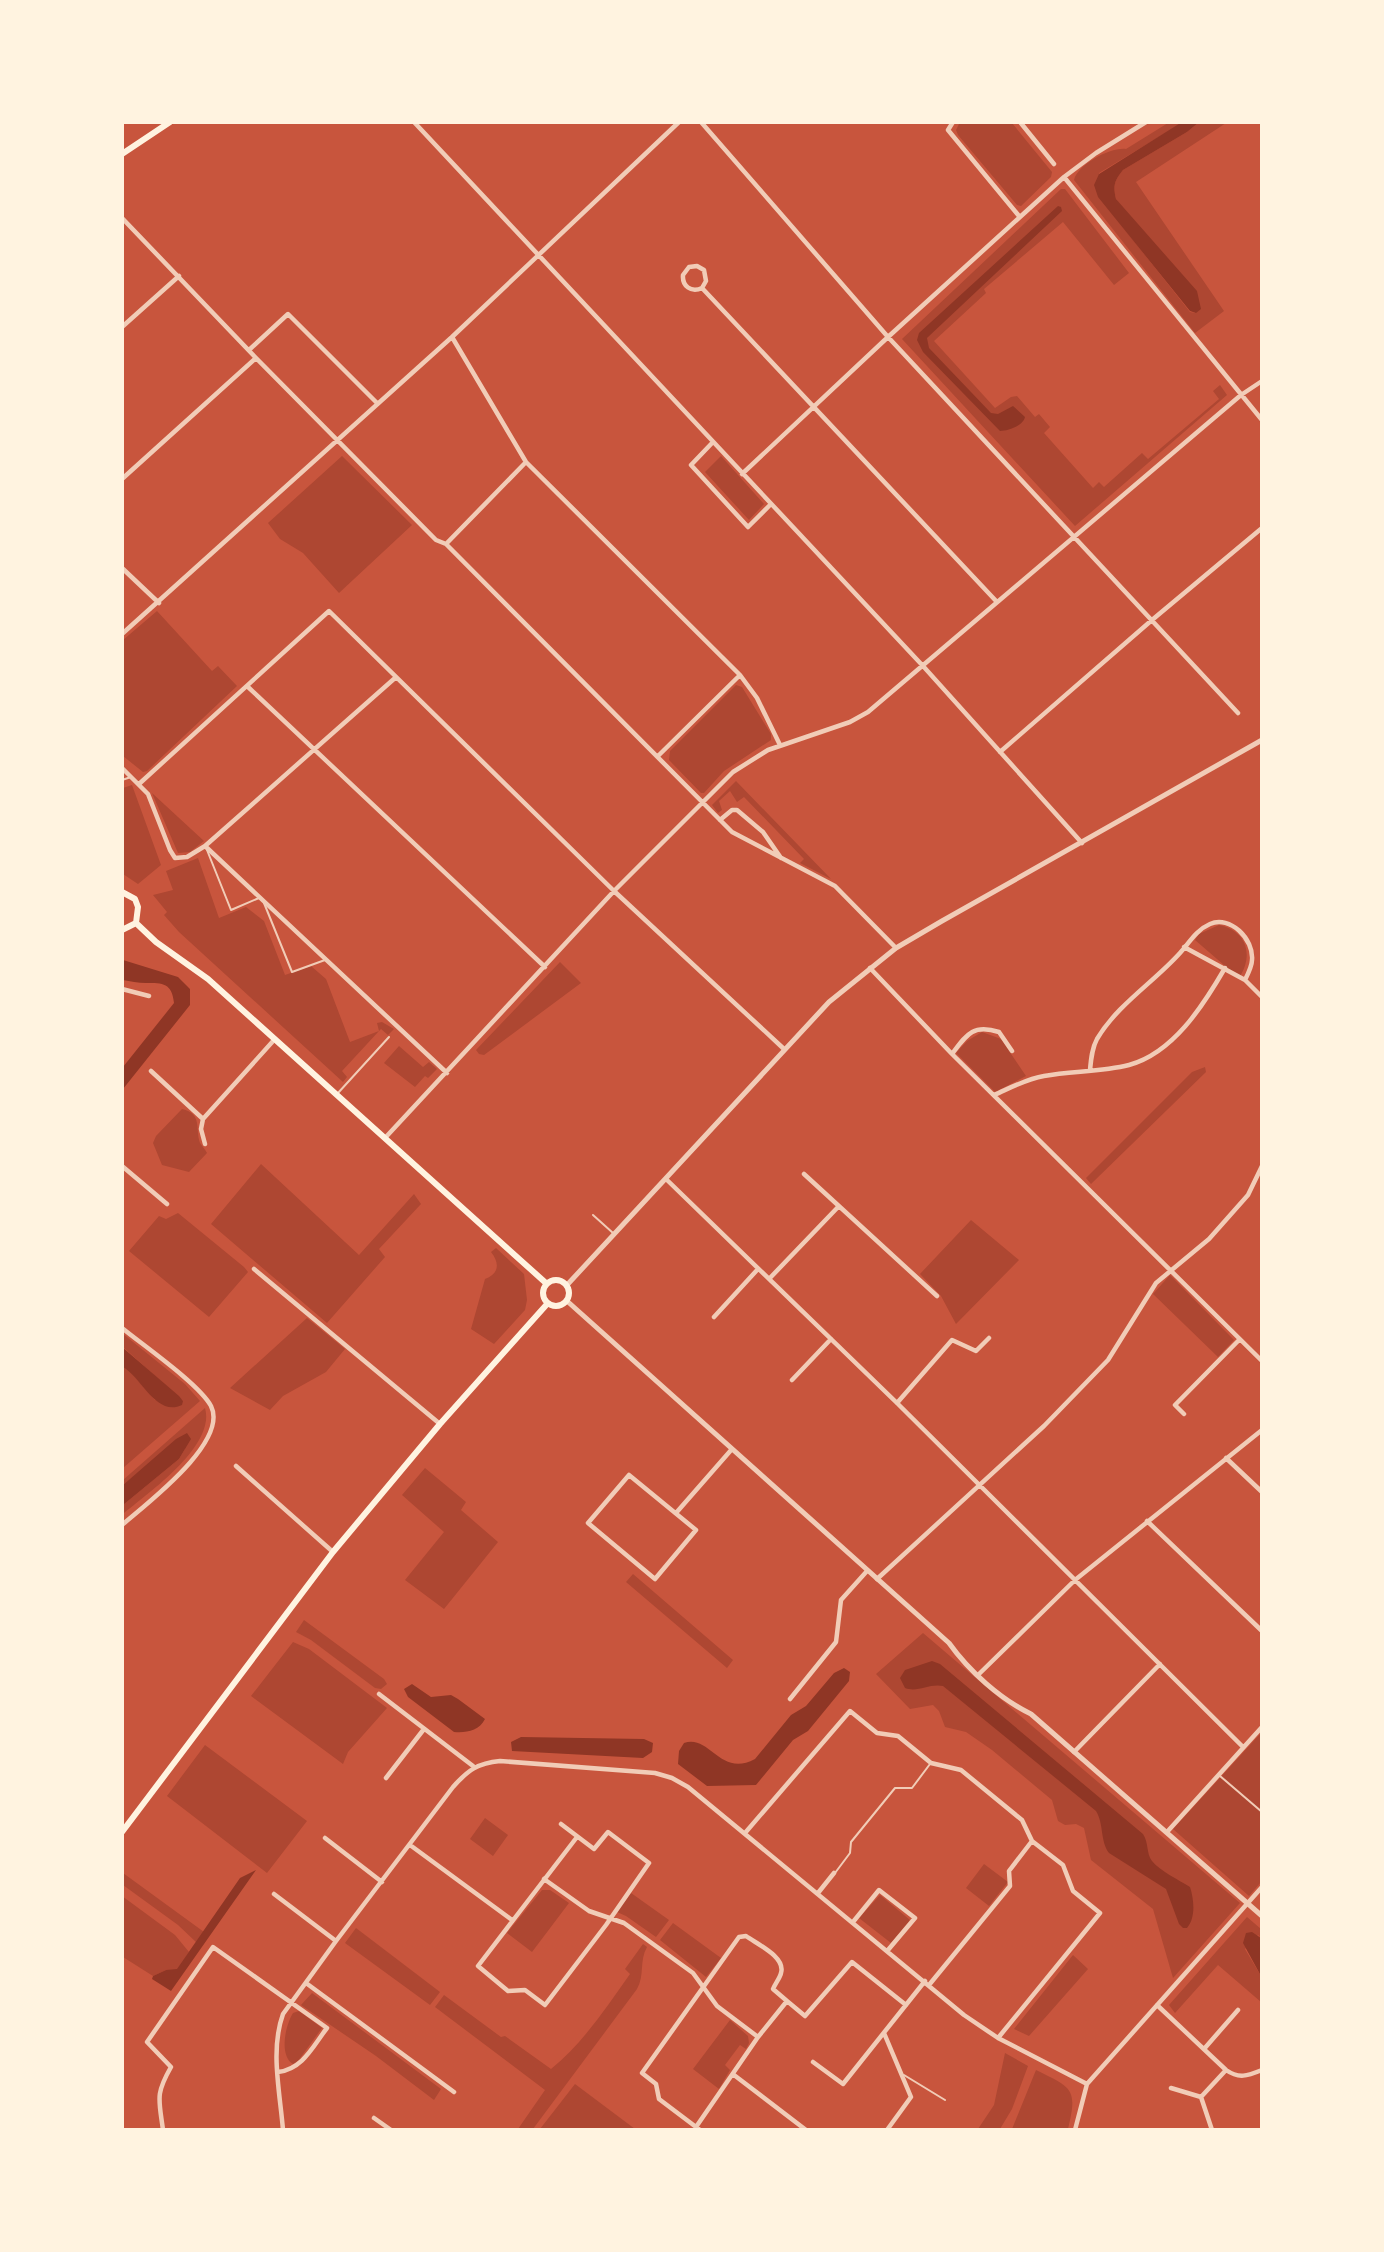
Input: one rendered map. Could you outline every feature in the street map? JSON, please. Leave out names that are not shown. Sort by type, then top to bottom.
[{"type":"main road","points":[[122,154],[170,122]]},
{"type":"main road","points":[[122,892],[135,899],[138,907],[136,923]]},
{"type":"main road","points":[[122,930],[136,923]]},
{"type":"main road","points":[[136,923],[156,942],[208,979],[547,1284]]},
{"type":"main road","points":[[557,1280],[567,1285],[569,1293],[566,1301],[554,1306],[548,1303],[544,1297],[547,1284],[557,1280]]},
{"type":"main road","points":[[122,1832],[333,1552],[440,1423],[548,1303]]},
{"type":"street","points":[[414,122],[923,666],[1082,843]]},
{"type":"street","points":[[122,634],[452,337],[679,122]]},
{"type":"street","points":[[701,122],[888,337],[1238,713]]},
{"type":"street","points":[[953,122],[948,130],[1019,216]]},
{"type":"street","points":[[1020,122],[1054,164]]},
{"type":"street","points":[[742,474],[1019,216],[1096,153],[1146,122]]},
{"type":"street","points":[[1064,177],[1262,420]]},
{"type":"street","points":[[122,218],[337,441],[436,540],[446,544],[720,820],[744,839],[835,886],[896,948]]},
{"type":"street","points":[[697,266],[704,270],[706,281],[702,288],[692,290],[684,283],[683,275],[689,267],[697,266]]},
{"type":"street","points":[[122,327],[179,276]]},
{"type":"street","points":[[702,288],[997,602]]},
{"type":"street","points":[[249,350],[288,314],[377,403]]},
{"type":"street","points":[[452,337],[526,462],[740,675],[757,698],[780,745]]},
{"type":"street","points":[[122,480],[256,358]]},
{"type":"street","points":[[384,1139],[614,891],[742,764],[780,745],[850,722],[868,712],[1241,395],[1262,381]]},
{"type":"street","points":[[713,442],[691,465],[748,527],[770,505]]},
{"type":"street","points":[[446,544],[526,462]]},
{"type":"street","points":[[1000,752],[1262,528]]},
{"type":"street","points":[[122,568],[159,603]]},
{"type":"street","points":[[139,784],[329,611],[614,891],[784,1049]]},
{"type":"street","points":[[658,756],[740,675]]},
{"type":"street","points":[[122,768],[152,801],[175,858],[187,858],[205,846],[395,678]]},
{"type":"street","points":[[247,686],[545,967]]},
{"type":"street","points":[[567,1285],[784,1049],[829,1002],[870,967],[896,948],[1260,742]]},
{"type":"street","points":[[720,820],[732,810],[742,813],[763,832],[782,858]]},
{"type":"street","points":[[205,846],[447,1073]]},
{"type":"street","points":[[1090,1070],[1093,1048],[1103,1031],[1199,930],[1208,924],[1219,921],[1229,923],[1250,944],[1253,959],[1245,980]]},
{"type":"street","points":[[1184,947],[1245,980],[1262,997]]},
{"type":"street","points":[[870,967],[952,1054],[1262,1361]]},
{"type":"street","points":[[994,1095],[1018,1083],[1041,1076],[1129,1065],[1163,1048],[1185,1026],[1211,992],[1224,968]]},
{"type":"street","points":[[122,989],[149,996]]},
{"type":"street","points":[[952,1054],[971,1032],[982,1028],[999,1032],[1012,1051]]},
{"type":"street","points":[[205,1144],[201,1129],[203,1119],[274,1040]]},
{"type":"street","points":[[151,1071],[203,1119]]},
{"type":"street","points":[[122,1166],[167,1204]]},
{"type":"street","points":[[877,1579],[1044,1426],[1108,1360],[1156,1283],[1209,1240],[1248,1195],[1262,1166]]},
{"type":"street","points":[[804,1174],[937,1296]]},
{"type":"street","points":[[666,1179],[897,1403],[1243,1747]]},
{"type":"street","points":[[769,1279],[839,1206]]},
{"type":"street","points":[[254,1269],[440,1423]]},
{"type":"street","points":[[714,1317],[758,1269]]},
{"type":"street","points":[[566,1301],[949,1643],[978,1675],[1013,1705],[1031,1714],[1262,1916]]},
{"type":"street","points":[[122,1328],[202,1394],[213,1410],[207,1440],[194,1462],[122,1525]]},
{"type":"street","points":[[897,1403],[952,1340],[976,1351],[989,1338]]},
{"type":"street","points":[[792,1380],[831,1339]]},
{"type":"street","points":[[1184,1414],[1175,1405],[1239,1340]]},
{"type":"street","points":[[978,1675],[1075,1580],[1262,1430]]},
{"type":"street","points":[[676,1513],[732,1449]]},
{"type":"street","points":[[1226,1458],[1262,1492]]},
{"type":"street","points":[[236,1466],[333,1552]]},
{"type":"street","points":[[629,1475],[676,1513],[695,1530],[655,1579],[588,1523],[629,1475]]},
{"type":"street","points":[[1147,1521],[1262,1631]]},
{"type":"street","points":[[790,1699],[836,1642],[841,1601],[867,1571]]},
{"type":"street","points":[[1074,1752],[1160,1664]]},
{"type":"street","points":[[379,1694],[473,1766]]},
{"type":"street","points":[[745,1833],[850,1711],[877,1733],[898,1736],[931,1763],[961,1770],[1022,1820],[1032,1842],[1063,1865],[1073,1891],[1100,1913],[998,2038]]},
{"type":"street","points":[[1167,1832],[1262,1727]]},
{"type":"street","points":[[386,1778],[424,1729]]},
{"type":"street","points":[[283,2130],[276,2037],[283,2014],[453,1787],[473,1766],[500,1761],[656,1773],[673,1778],[745,1833],[964,2015],[998,2038],[1087,2084]]},
{"type":"street","points":[[561,1824],[594,1849],[608,1832],[649,1863],[545,2005],[525,1990],[509,1992],[478,1966],[577,1837]]},
{"type":"street","points":[[325,1838],[382,1882]]},
{"type":"street","points":[[813,2062],[843,2084],[906,2004],[1010,1886],[1009,1871],[1032,1842]]},
{"type":"street","points":[[410,1845],[512,1920]]},
{"type":"street","points":[[818,1893],[834,1873]]},
{"type":"street","points":[[544,1879],[589,1911],[624,1923],[693,1973],[717,2006],[758,2037]]},
{"type":"street","points":[[1075,2130],[1087,2084],[1262,1887]]},
{"type":"street","points":[[853,1922],[879,1890],[915,1919],[888,1950]]},
{"type":"street","points":[[274,1895],[336,1941]]},
{"type":"street","points":[[788,2001],[758,2037],[698,2128],[660,2099],[656,2084],[642,2073],[739,1937],[746,1936],[778,1959],[782,1965],[781,1973],[772,1989],[788,2001],[805,2017],[852,1962],[906,2004]]},
{"type":"street","points":[[163,2130],[160,2087],[171,2067],[148,2042],[213,1947],[327,2028],[298,2066],[290,2071],[278,2072]]},
{"type":"street","points":[[306,1983],[454,2092]]},
{"type":"street","points":[[1157,2005],[1226,2070],[1236,2076],[1247,2076],[1262,2070]]},
{"type":"street","points":[[1204,2049],[1238,2010]]},
{"type":"street","points":[[884,2032],[911,2097],[887,2130]]},
{"type":"street","points":[[1201,2097],[1226,2070]]},
{"type":"street","points":[[734,2075],[806,2130]]},
{"type":"street","points":[[1171,2088],[1201,2097]]},
{"type":"street","points":[[1201,2097],[1212,2130]]},
{"type":"street","points":[[374,2118],[391,2130]]},
{"type":"lane","points":[[122,780],[132,777]]},
{"type":"lane","points":[[205,846],[231,910],[262,897],[292,972],[328,960]]},
{"type":"lane","points":[[336,1096],[389,1037]]},
{"type":"lane","points":[[593,1215],[614,1234]]},
{"type":"lane","points":[[834,1873],[850,1853],[851,1842],[895,1788],[912,1788],[931,1763]]},
{"type":"lane","points":[[1218,1775],[1262,1812]]},
{"type":"lane","points":[[900,2072],[945,2100]]},
{"type":"shaded area","points":[[960,122],[1012,123],[1052,172],[1051,177],[1021,206],[1017,205],[958,135],[956,130]]},
{"type":"shaded area","points":[[1182,122],[1198,123],[1123,170],[1116,181],[1115,191],[1116,199],[1197,291],[1201,309],[1196,313],[1190,311],[1098,197],[1094,185],[1099,174]]},
{"type":"shaded area","points":[[1168,123],[1182,123],[1099,173],[1099,197],[1190,312],[1196,313],[1116,199],[1115,184],[1123,170],[1198,123],[1226,123],[1136,182],[1224,311],[1195,333],[1074,180],[1082,168],[1096,158],[1112,151],[1126,149]]},
{"type":"shaded area","points":[[1061,189],[1065,189],[1129,273],[1114,285],[1063,222],[984,289],[986,293],[934,341],[995,408],[1017,396],[1035,417],[1039,414],[1050,427],[1044,433],[1093,488],[1099,482],[1104,487],[1142,453],[1148,459],[1219,399],[1213,391],[1220,385],[1227,395],[1075,526],[902,339]]},
{"type":"shaded area","points":[[1058,206],[1062,211],[927,338],[929,348],[991,413],[998,414],[1013,406],[1025,417],[1011,429],[1000,431],[923,352],[917,340],[919,333]]},
{"type":"shaded area","points":[[342,456],[412,525],[339,593],[303,553],[280,539],[268,523]]},
{"type":"shaded area","points":[[721,456],[764,504],[749,520],[705,472]]},
{"type":"shaded area","points":[[157,611],[212,671],[218,666],[237,686],[143,772],[123,756],[123,640]]},
{"type":"shaded area","points":[[736,685],[742,687],[771,734],[771,740],[724,771],[701,793],[669,760],[670,751]]},
{"type":"shaded area","points":[[736,781],[831,879],[800,863],[804,859],[744,797],[737,802],[730,791],[719,801],[722,810],[718,813],[712,805]]},
{"type":"shaded area","points":[[132,785],[161,865],[138,884],[123,874],[123,788]]},
{"type":"shaded area","points":[[152,793],[204,841],[190,852],[178,853]]},
{"type":"shaded area","points":[[198,858],[219,918],[246,907],[264,921],[285,975],[311,966],[326,979],[350,1042],[379,1031],[342,1071],[347,1077],[343,1082],[179,932],[164,915],[167,912],[153,895],[173,890],[166,871]]},
{"type":"shaded area","points":[[1219,925],[1236,933],[1245,945],[1246,961],[1239,978],[1195,940],[1199,934]]},
{"type":"shaded area","points":[[123,960],[178,977],[190,989],[190,1005],[123,1089],[123,1067],[174,1003],[171,991],[166,985],[123,980]]},
{"type":"shaded area","points":[[560,962],[581,983],[484,1055],[479,1054],[476,1050]]},
{"type":"shaded area","points":[[382,1022],[394,1029],[388,1035],[381,1029],[379,1031],[377,1023]]},
{"type":"shaded area","points":[[982,1032],[1001,1039],[1026,1076],[995,1092],[956,1053],[967,1041]]},
{"type":"shaded area","points":[[399,1046],[423,1067],[429,1062],[437,1069],[428,1078],[425,1076],[415,1087],[384,1063]]},
{"type":"shaded area","points":[[1205,1067],[1206,1072],[1091,1184],[1086,1178],[1192,1072]]},
{"type":"shaded area","points":[[182,1109],[189,1111],[196,1118],[200,1143],[207,1153],[189,1172],[162,1165],[153,1143],[156,1136]]},
{"type":"shaded area","points":[[261,1164],[359,1255],[414,1194],[421,1204],[379,1249],[385,1257],[327,1323],[211,1224]]},
{"type":"shaded area","points":[[178,1213],[248,1272],[209,1317],[129,1251],[159,1216],[166,1219]]},
{"type":"shaded area","points":[[971,1220],[1019,1260],[956,1324],[941,1296],[920,1274]]},
{"type":"shaded area","points":[[496,1248],[524,1274],[527,1300],[525,1310],[494,1344],[471,1329],[485,1279],[497,1268],[491,1252]]},
{"type":"shaded area","points":[[1170,1275],[1234,1340],[1218,1357],[1153,1294]]},
{"type":"shaded area","points":[[307,1318],[345,1349],[326,1372],[283,1396],[270,1410],[230,1388]]},
{"type":"shaded area","points":[[122,1333],[185,1384],[200,1401],[123,1468],[123,1367],[129,1370],[155,1400],[183,1401],[123,1347]]},
{"type":"shaded area","points":[[122,1347],[179,1396],[183,1401],[182,1405],[164,1406],[150,1395],[123,1367]]},
{"type":"shaded area","points":[[205,1408],[206,1423],[190,1453],[163,1481],[123,1514],[123,1505],[179,1459],[185,1449],[174,1443],[123,1485],[123,1480]]},
{"type":"shaded area","points":[[187,1433],[191,1439],[179,1459],[123,1505],[123,1485],[176,1439]]},
{"type":"shaded area","points":[[425,1468],[466,1502],[461,1510],[498,1542],[444,1609],[405,1580],[444,1532],[402,1495]]},
{"type":"shaded area","points":[[633,1574],[733,1660],[727,1668],[626,1582]]},
{"type":"shaded area","points":[[304,1620],[384,1679],[387,1684],[381,1689],[375,1688],[311,1640],[296,1632]]},
{"type":"shaded area","points":[[923,1633],[1240,1903],[1173,1978],[1153,1909],[1091,1860],[1084,1828],[1058,1821],[1052,1800],[992,1750],[966,1732],[945,1727],[939,1711],[933,1705],[910,1709],[876,1674]]},
{"type":"shaded area","points":[[293,1642],[309,1649],[387,1708],[348,1752],[343,1764],[251,1696]]},
{"type":"shaded area","points":[[932,1661],[940,1664],[1143,1834],[1155,1865],[1190,1887],[1193,1908],[1192,1919],[1187,1928],[1179,1924],[1166,1889],[1109,1853],[1096,1811],[943,1686],[905,1688],[900,1678],[905,1670]]},
{"type":"shaded area","points":[[844,1668],[850,1672],[849,1681],[808,1731],[793,1740],[756,1785],[707,1786],[678,1764],[679,1751],[684,1743],[693,1742],[733,1763],[755,1759],[791,1715],[806,1706],[834,1673]]},
{"type":"shaded area","points":[[412,1684],[431,1697],[451,1695],[485,1719],[472,1730],[454,1732],[408,1697],[404,1689]]},
{"type":"shaded area","points":[[1261,1733],[1261,1882],[1249,1896],[1173,1829]]},
{"type":"shaded area","points":[[521,1737],[644,1739],[653,1743],[652,1752],[643,1758],[512,1751],[511,1742]]},
{"type":"shaded area","points":[[205,1745],[307,1821],[267,1873],[167,1796]]},
{"type":"shaded area","points":[[485,1818],[508,1835],[493,1856],[470,1839]]},
{"type":"shaded area","points":[[984,1864],[1008,1882],[989,1906],[966,1888]]},
{"type":"shaded area","points":[[256,1870],[171,1991],[152,1979],[166,1970],[177,1969],[240,1878]]},
{"type":"shaded area","points":[[123,1873],[204,1932],[197,1943],[178,1925],[123,1885]]},
{"type":"shaded area","points":[[542,1890],[550,1890],[569,1903],[532,1952],[507,1933]]},
{"type":"shaded area","points":[[631,1893],[669,1920],[656,1937],[617,1912]]},
{"type":"shaded area","points":[[880,1895],[910,1920],[891,1943],[859,1918]]},
{"type":"shaded area","points":[[122,1896],[175,1935],[189,1952],[177,1970],[166,1970],[153,1976],[123,1957]]},
{"type":"shaded area","points":[[1247,1917],[1261,1929],[1261,1938],[1258,1935],[1245,1949],[1261,1976],[1261,2002],[1218,1965],[1175,2013],[1169,2005]]},
{"type":"shaded area","points":[[673,1923],[721,1958],[706,1977],[660,1940]]},
{"type":"shaded area","points":[[356,1928],[440,1992],[430,2005],[345,1943]]},
{"type":"shaded area","points":[[1252,1932],[1261,1938],[1261,1976],[1243,1943],[1246,1933]]},
{"type":"shaded area","points":[[643,1944],[647,1947],[637,1989],[533,2129],[518,2129],[545,2090],[435,2007],[444,1995],[501,2037],[505,2036],[551,2069],[584,2036],[603,2012],[630,1974],[625,1969]]},
{"type":"shaded area","points":[[1073,1955],[1088,1969],[1029,2036],[1014,2029]]},
{"type":"shaded area","points":[[312,1993],[441,2089],[434,2100],[301,2005]]},
{"type":"shaded area","points":[[299,2011],[322,2028],[293,2064],[286,2054],[285,2040],[290,2019],[293,2013]]},
{"type":"shaded area","points":[[730,2020],[748,2036],[749,2043],[746,2049],[740,2045],[725,2065],[730,2070],[719,2089],[693,2069]]},
{"type":"shaded area","points":[[1005,2053],[1028,2066],[1012,2109],[1000,2129],[978,2129],[994,2105]]},
{"type":"shaded area","points":[[1036,2070],[1058,2081],[1069,2091],[1072,2105],[1068,2129],[1012,2129]]},
{"type":"shaded area","points":[[575,2084],[635,2129],[540,2129]]}]
